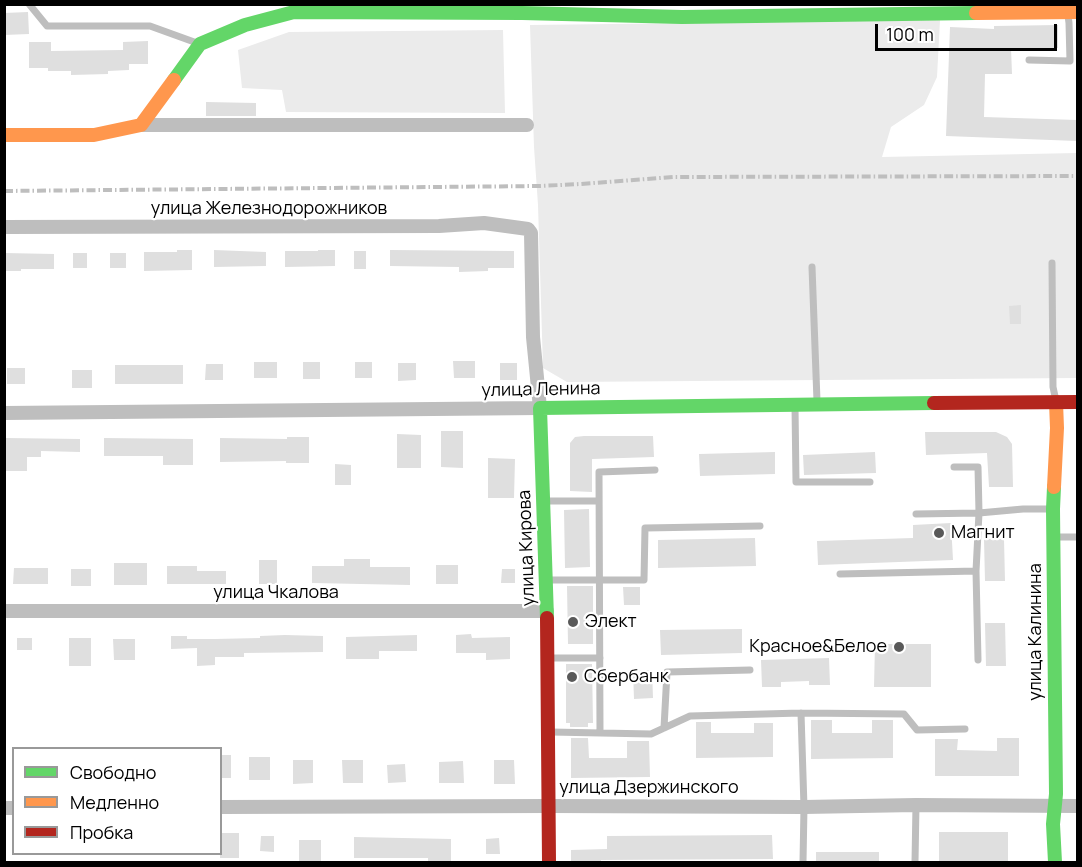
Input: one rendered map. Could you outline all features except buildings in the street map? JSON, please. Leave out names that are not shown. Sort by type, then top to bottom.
[{"type":"street","points":[[141,125],[200,44],[290,8],[522,13],[1045,9],[1072,13]]},
{"type":"street","points":[[4,135],[94,135],[141,125],[527,125]]},
{"type":"street","name":"улица Железнодорожников","points":[[4,227],[439,226],[484,223],[524,228],[531,233]]},
{"type":"street","name":"улица Кирова","points":[[531,233],[533,337],[540,408],[548,611],[549,862]]},
{"type":"street","name":"улица Калинина","points":[[1055,862],[1053,509],[1056,402]]},
{"type":"street","name":"улица Ленина","points":[[4,413],[1077,402]]},
{"type":"street","name":"улица Чкалова","points":[[4,611],[548,611]]},
{"type":"street","name":"улица Дзержинского","points":[[222,807],[1077,806]]},
{"type":"lane","points":[[29,4],[47,26],[150,26],[200,44]]},
{"type":"lane","points":[[1029,60],[1070,61],[1069,23],[1072,13]]},
{"type":"lane","points":[[1052,263],[1053,387],[1056,402]]},
{"type":"lane","points":[[812,267],[817,404]]},
{"type":"lane","points":[[795,404],[796,482],[870,482]]},
{"type":"lane","points":[[954,467],[978,467],[980,513],[976,571],[978,660]]},
{"type":"lane","points":[[600,733],[599,472],[655,470]]},
{"type":"lane","points":[[544,501],[599,501]]},
{"type":"lane","points":[[916,513],[980,513],[1053,509]]},
{"type":"lane","points":[[547,579],[644,580],[645,528],[760,526]]},
{"type":"lane","points":[[1054,537],[1077,537]]},
{"type":"lane","points":[[840,574],[976,571]]},
{"type":"lane","points":[[548,658],[600,658]]},
{"type":"lane","points":[[664,728],[667,672],[750,670]]},
{"type":"lane","points":[[548,732],[651,734],[690,716],[801,713],[904,714],[917,730],[965,729]]},
{"type":"lane","points":[[801,713],[803,862]]},
{"type":"lane","points":[[915,862],[916,805]]},
{"type":"shaded area","points":[[940,20],[937,77],[924,105],[891,127],[882,157],[1077,153],[1077,378],[567,382],[543,368],[530,25]]},
{"type":"shaded area","points":[[503,30],[505,113],[286,112],[282,90],[242,88],[238,50],[289,32]]},
{"type":"railway","points":[[4,191],[540,186],[673,177],[1078,176]]},
{"type":"traffic: fast","points":[[174,80],[200,44],[245,25],[294,12],[522,13],[682,17],[976,13]]},
{"type":"traffic: fast","points":[[547,618],[540,408],[934,403]]},
{"type":"traffic: fast","points":[[1054,487],[1056,794],[1053,824],[1055,862]]},
{"type":"traffic: slow","points":[[976,13],[1078,12]]},
{"type":"traffic: slow","points":[[4,135],[94,135],[141,125],[174,80]]},
{"type":"traffic: slow","points":[[1054,487],[1056,402]]},
{"type":"traffic: jam","points":[[934,403],[1078,402]]},
{"type":"traffic: jam","points":[[547,618],[549,862]]},
{"type":"place","name":"Магнит","points":[[939,533]]},
{"type":"place","name":"Элект","points":[[573,622]]},
{"type":"place","name":"Красное&Белое","points":[[899,647]]},
{"type":"place","name":"Сбербанк","points":[[572,677]]}]
